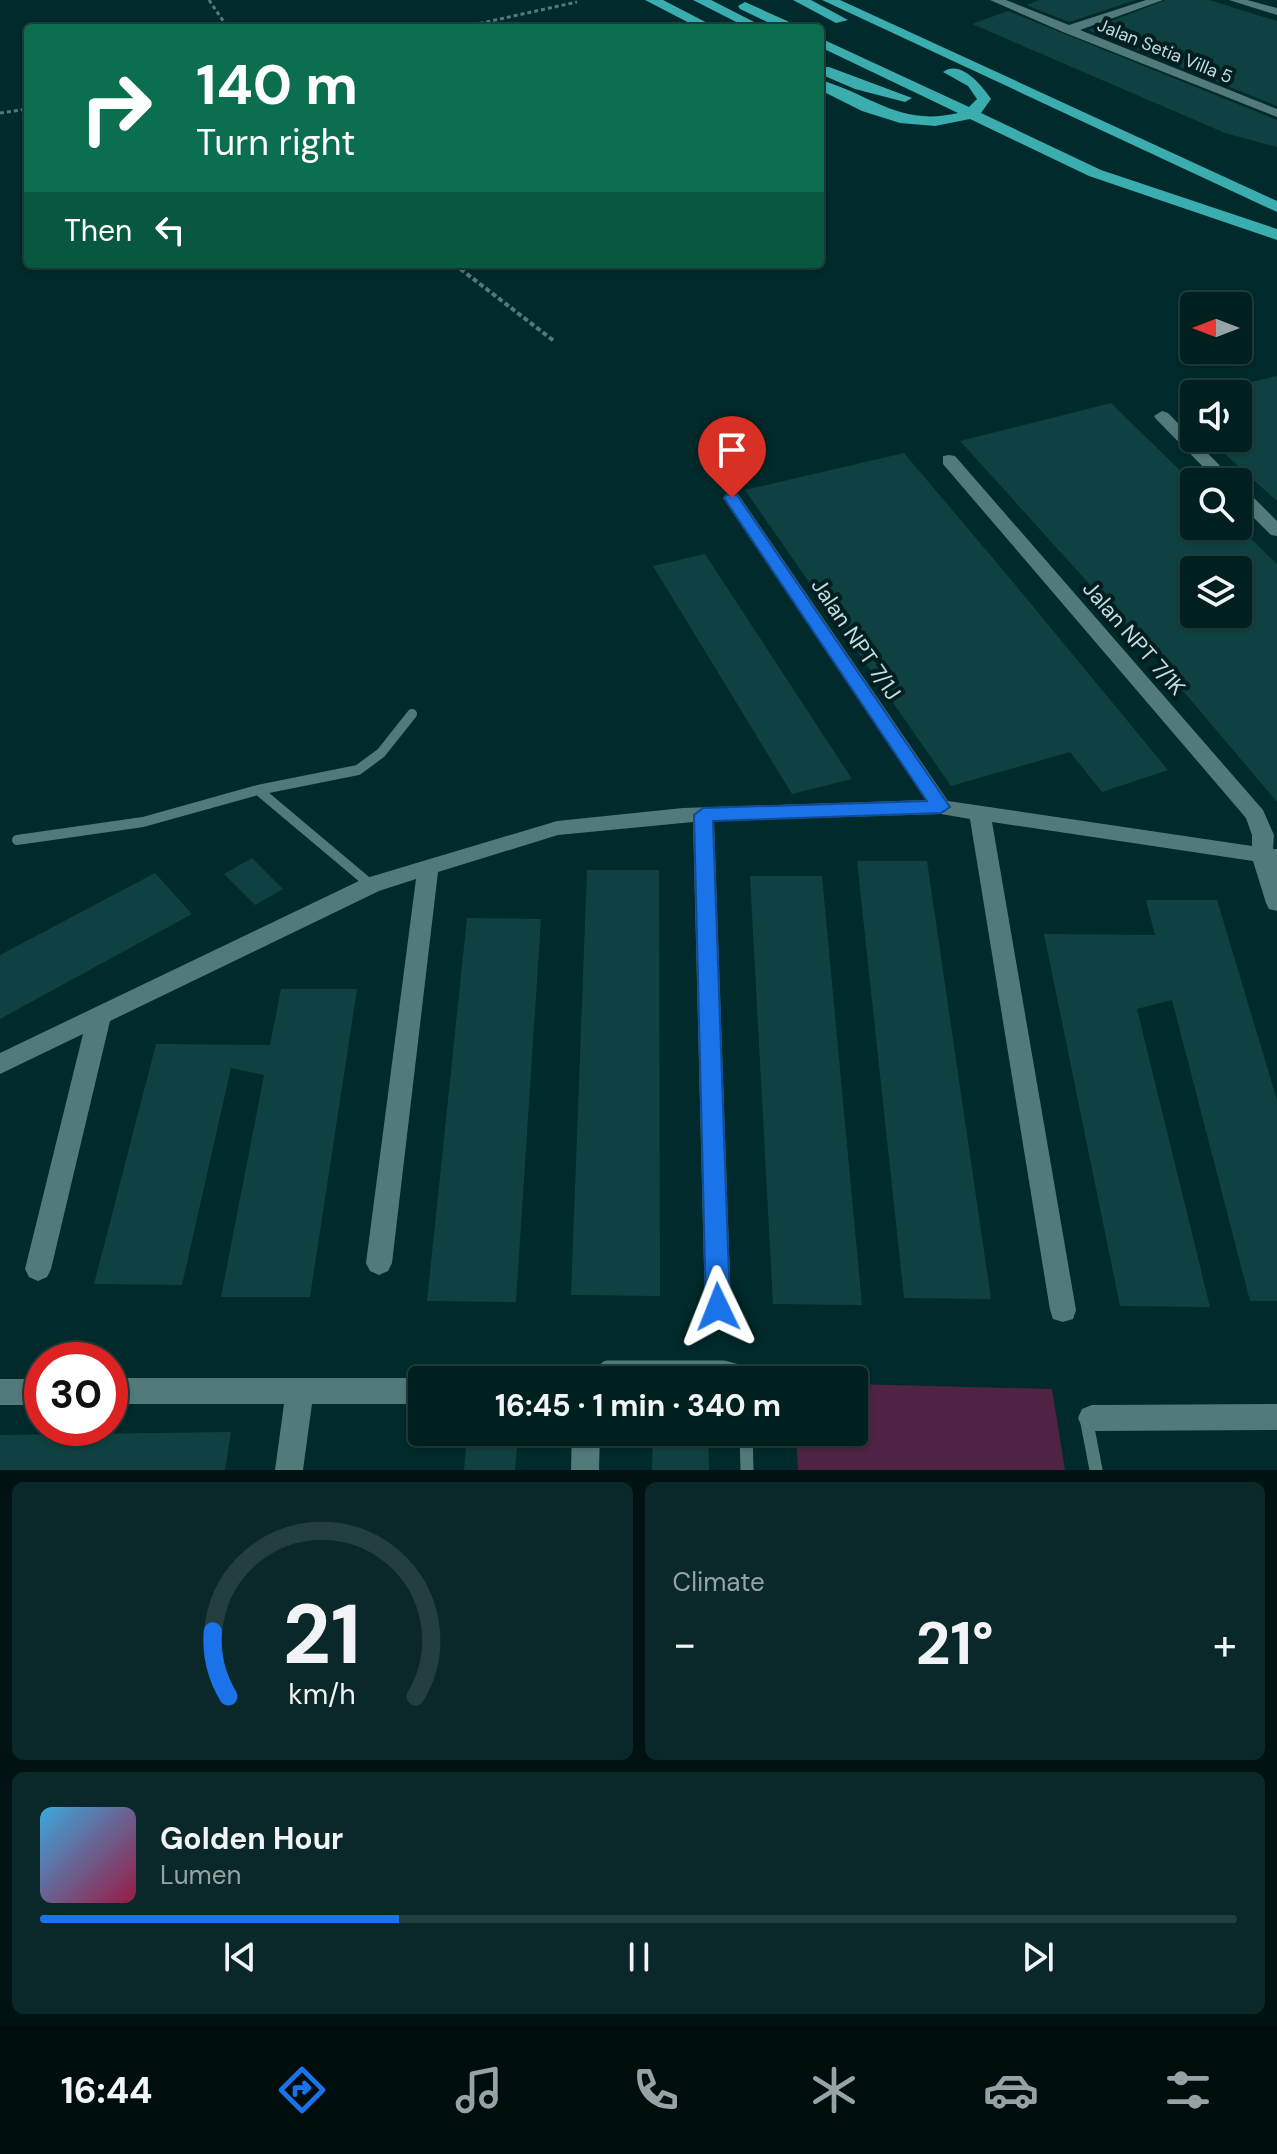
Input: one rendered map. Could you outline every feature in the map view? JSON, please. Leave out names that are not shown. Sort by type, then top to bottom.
[{"type":"highway","points":[[652,0],[713,24]]},
{"type":"highway","points":[[676,0],[713,24]]},
{"type":"highway","points":[[700,0],[751,24]]},
{"type":"highway","points":[[732,0],[783,24]]},
{"type":"highway","points":[[800,0],[973,83],[984,99],[972,113],[959,118],[911,121],[872,111],[824,86]]},
{"type":"highway","points":[[829,0],[1277,207]]},
{"type":"highway","points":[[824,44],[1095,173],[1277,235]]},
{"type":"highway","points":[[824,59],[1089,186],[1277,250]]},
{"type":"highway","points":[[824,70],[860,86],[905,98]]},
{"type":"street","name":"Jalan Setia Villa 5","points":[[996,0],[1277,113]]},
{"type":"street","points":[[1067,30],[1157,0]]},
{"type":"street","points":[[1235,0],[1277,12]]},
{"type":"street","points":[[1162,416],[1214,468]]},
{"type":"street","name":"Jalan NPT 7/1K","points":[[949,460],[1256,815],[1269,857],[1277,903]]},
{"type":"street","name":"Jalan NPT 7/1J","points":[[732,498],[941,807]]},
{"type":"street","points":[[1252,506],[1277,531]]},
{"type":"street","points":[[0,1064],[371,885],[557,828],[703,815],[941,807],[1269,857]]},
{"type":"street","points":[[980,813],[1063,1310]]},
{"type":"street","points":[[703,815],[718,1307]]},
{"type":"street","points":[[379,1263],[428,867]]},
{"type":"street","points":[[38,1269],[99,1018]]},
{"type":"street","points":[[128,1391],[408,1391]]},
{"type":"street","points":[[289,1470],[300,1391]]},
{"type":"street","points":[[0,1392],[24,1392]]},
{"type":"street","points":[[1092,1418],[1277,1417]]},
{"type":"street","points":[[585,1470],[586,1446]]},
{"type":"lane","points":[[17,840],[143,822],[258,790],[358,770],[381,753],[412,714]]},
{"type":"lane","points":[[258,790],[371,885]]},
{"type":"lane","points":[[1092,1418],[1087,1423],[1096,1470]]},
{"type":"lane","points":[[746,1446],[747,1470]]},
{"type":"path","points":[[209,0],[225,24]]},
{"type":"path","points":[[477,24],[577,2]]},
{"type":"path","points":[[0,113],[24,110]]},
{"type":"path","points":[[459,268],[554,341]]},
{"type":"shaded area","points":[[868,1384],[1052,1389],[1065,1470],[798,1470],[797,1446],[868,1446]]},
{"type":"building","points":[[1040,0],[1136,0],[1069,22],[1026,5]]},
{"type":"building","points":[[1166,0],[1209,0],[1277,21],[1277,106],[1088,30]]},
{"type":"building","points":[[1008,11],[1277,120],[1277,147],[1225,133],[972,24]]},
{"type":"building","points":[[1277,376],[1277,501],[1252,478],[1252,468],[1240,468],[1223,452],[1252,452],[1252,382]]},
{"type":"building","points":[[1111,403],[1180,470],[1180,540],[1252,540],[1277,564],[1277,802],[1140,640],[960,441]]},
{"type":"building","points":[[904,453],[1168,770],[1102,792],[1070,752],[951,786],[745,490]]},
{"type":"building","points":[[705,554],[852,779],[792,794],[653,566]]},
{"type":"building","points":[[252,858],[283,889],[255,905],[224,874]]},
{"type":"building","points":[[857,861],[927,861],[991,1299],[904,1298]]},
{"type":"building","points":[[587,870],[659,870],[660,1296],[571,1295]]},
{"type":"building","points":[[155,873],[192,914],[0,1019],[0,955]]},
{"type":"building","points":[[750,876],[822,876],[862,1305],[773,1304]]},
{"type":"building","points":[[1146,900],[1217,900],[1277,1100],[1277,1301],[1250,1301],[1172,1000],[1137,1009],[1210,1307],[1120,1306],[1044,934],[1155,935]]},
{"type":"building","points":[[467,918],[541,919],[516,1302],[427,1301]]},
{"type":"building","points":[[281,989],[357,989],[310,1297],[221,1297],[264,1075],[231,1068],[182,1285],[94,1284],[156,1044],[270,1045]]},
{"type":"building","points":[[231,1432],[225,1470],[0,1470],[0,1435],[24,1435],[24,1446],[128,1446],[128,1433]]},
{"type":"building","points":[[653,1446],[708,1446],[709,1470],[652,1470]]},
{"type":"building","points":[[466,1447],[517,1447],[515,1470],[464,1470]]},
{"type":"route","points":[[718,1307],[703,815],[941,807],[732,498]]}]
